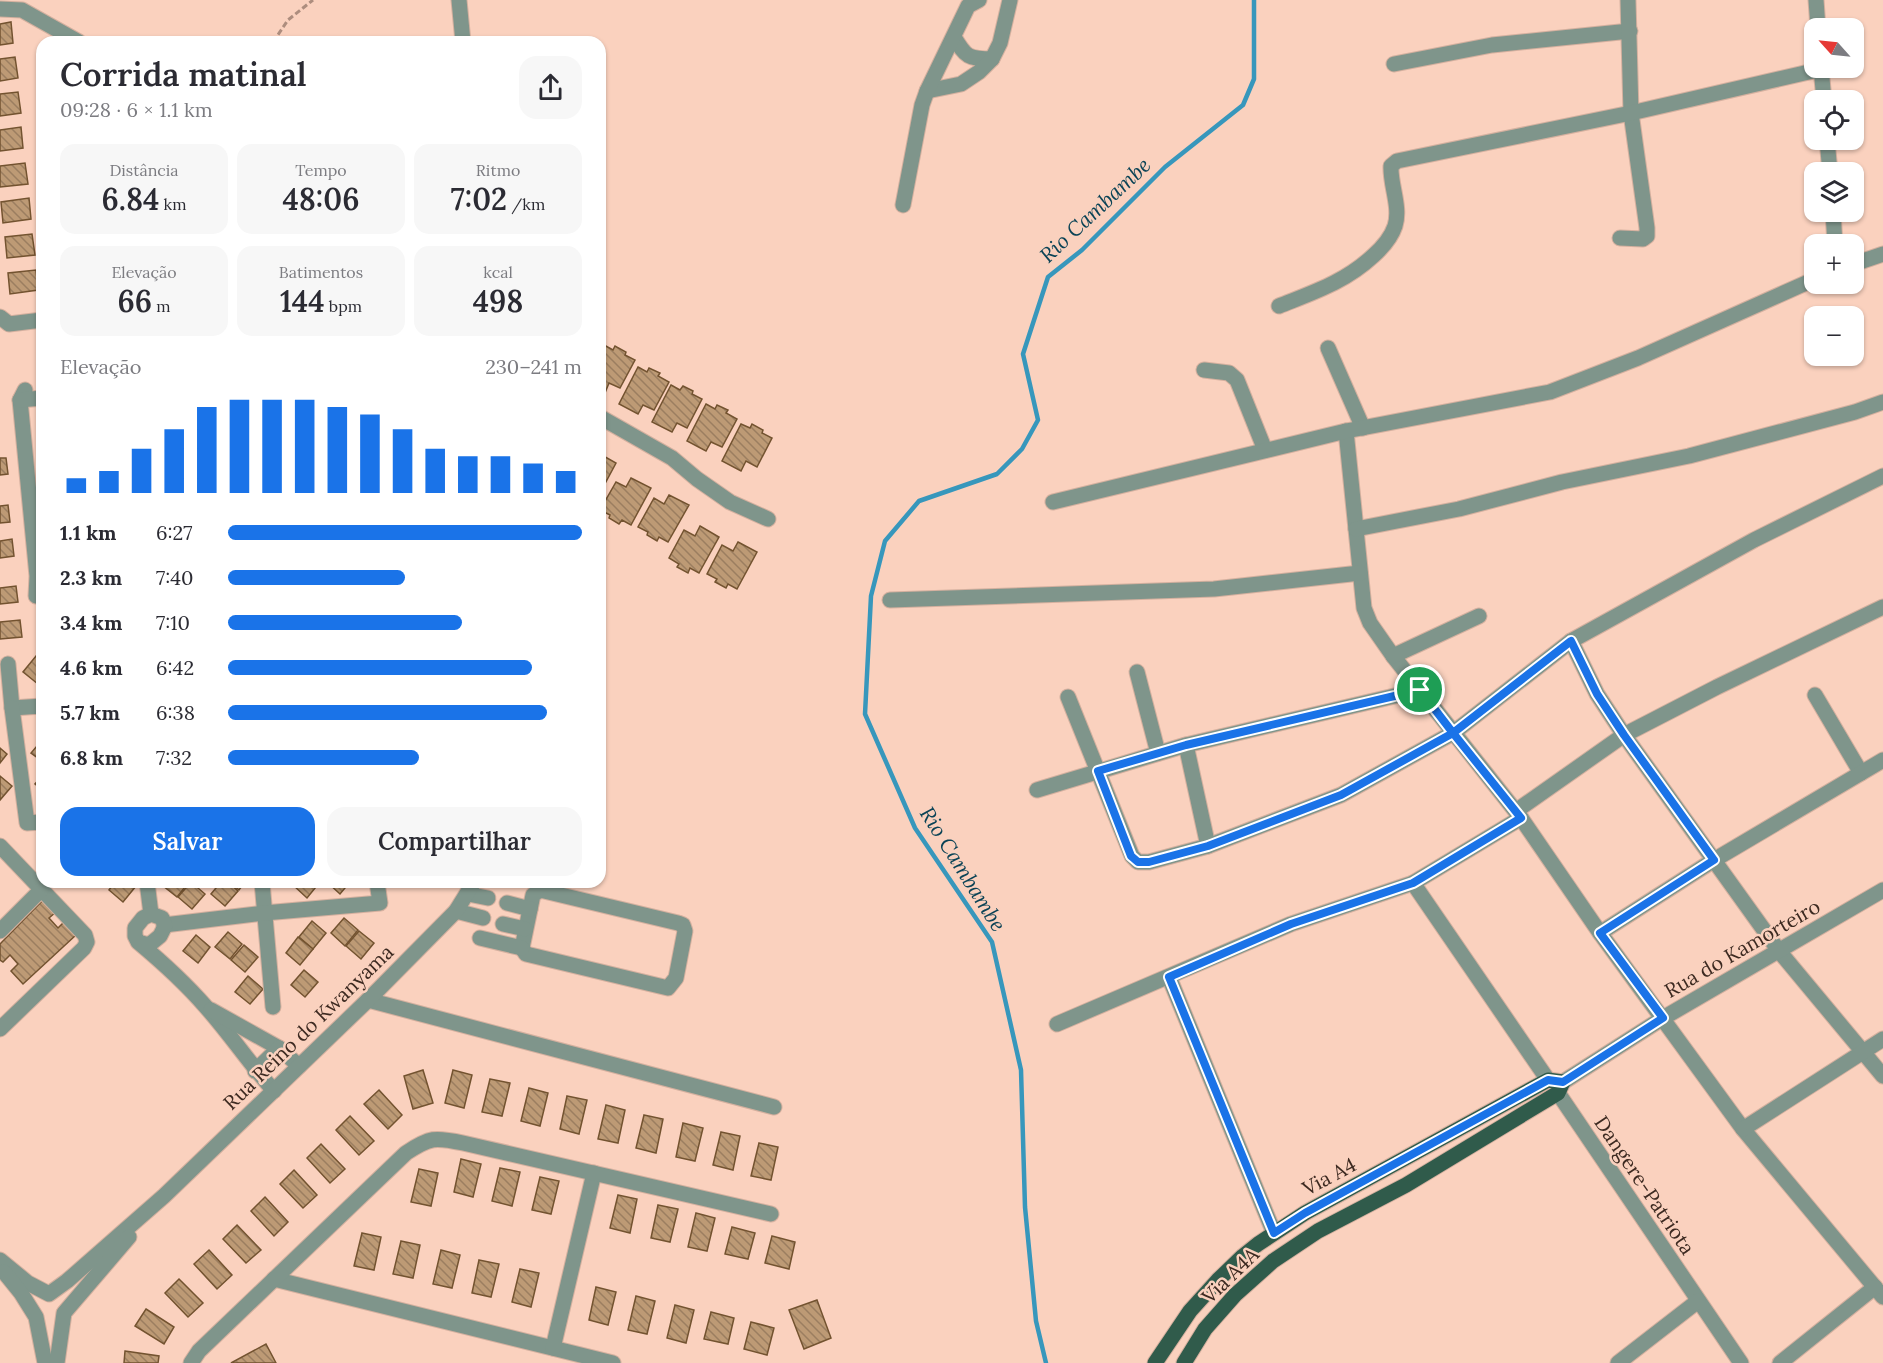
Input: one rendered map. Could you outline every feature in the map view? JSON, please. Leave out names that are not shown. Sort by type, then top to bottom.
[{"type":"main road","name":"Via A4","points":[[1155,1363],[1190,1311],[1218,1280],[1243,1256],[1274,1233],[1305,1213],[1556,1085]]},
{"type":"main road","name":"Via A4A","points":[[1184,1363],[1205,1329],[1235,1295],[1273,1261],[1318,1231],[1406,1185],[1556,1085]]},
{"type":"street","points":[[459,0],[462,36]]},
{"type":"street","points":[[903,205],[922,105],[927,91],[968,6],[979,0]]},
{"type":"street","points":[[927,91],[961,84],[979,72],[992,59],[1000,43],[1010,0]]},
{"type":"street","points":[[1620,238],[1643,239],[1647,236],[1631,113],[1628,0]]},
{"type":"street","points":[[1816,0],[1817,18]]},
{"type":"street","points":[[0,9],[22,10],[68,36]]},
{"type":"street","points":[[1394,64],[1492,45],[1630,31]]},
{"type":"street","points":[[954,37],[964,53],[973,59],[992,59]]},
{"type":"street","points":[[1279,306],[1334,285],[1360,268],[1384,245],[1395,225],[1396,203],[1390,175],[1391,166],[1397,161],[1631,113],[1804,72]]},
{"type":"street","points":[[1864,261],[1883,254]]},
{"type":"street","points":[[1053,501],[1346,431],[1550,392],[1638,358],[1804,284]]},
{"type":"street","points":[[0,317],[9,324],[36,321]]},
{"type":"street","points":[[1328,348],[1363,428]]},
{"type":"street","points":[[1204,370],[1229,373],[1237,380],[1265,450]]},
{"type":"street","points":[[36,397],[22,395],[36,543]]},
{"type":"street","points":[[1356,529],[1459,509],[1562,482],[1689,456],[1883,402]]},
{"type":"street","points":[[606,420],[672,458],[730,502],[768,519]]},
{"type":"street","points":[[1346,431],[1364,608],[1370,623],[1393,656],[1519,815],[1600,933],[1743,1128],[1879,1292],[1780,1363]]},
{"type":"street","points":[[1068,697],[1131,856],[1138,862],[1149,862],[1208,846],[1341,795],[1453,733],[1571,641],[1754,540],[1883,476]]},
{"type":"street","points":[[890,600],[1214,589],[1360,573]]},
{"type":"street","points":[[1057,1024],[1291,924],[1413,883],[1519,815],[1624,735],[1717,687],[1883,607]]},
{"type":"street","points":[[1393,656],[1479,616]]},
{"type":"street","points":[[1571,641],[1597,694],[1624,735],[1779,951],[1883,1076]]},
{"type":"street","points":[[8,664],[27,823],[36,822]]},
{"type":"street","points":[[1137,672],[1158,753]]},
{"type":"street","points":[[1037,790],[1186,745],[1420,690]]},
{"type":"street","points":[[1815,695],[1861,773]]},
{"type":"street","points":[[12,708],[36,706]]},
{"type":"street","points":[[1186,745],[1208,846]]},
{"type":"street","points":[[1600,933],[1714,860],[1883,760]]},
{"type":"street","points":[[0,846],[36,885]]},
{"type":"street","name":"Dangere-Patriota","points":[[1413,883],[1556,1085],[1741,1363]]},
{"type":"street","points":[[148,888],[151,914]]},
{"type":"street","points":[[262,888],[273,1007]]},
{"type":"street","points":[[164,925],[380,903],[378,888]]},
{"type":"street","points":[[471,888],[488,898]]},
{"type":"street","name":"Rua Reino do Kwanyama","points":[[49,1294],[164,1196],[274,1091],[456,911],[471,888]]},
{"type":"street","points":[[0,931],[41,890],[85,934],[87,942],[84,948],[3,1021]]},
{"type":"street","points":[[543,890],[683,925],[685,931],[676,978],[668,988],[529,956],[522,948],[530,909],[535,893],[543,890]]},
{"type":"street","name":"Rua do Kamorteiro","points":[[1556,1085],[1663,1018],[1883,890]]},
{"type":"street","points":[[507,903],[530,909]]},
{"type":"street","points":[[456,911],[483,918]]},
{"type":"street","points":[[138,942],[146,945],[156,941],[164,930],[162,918],[151,914],[143,918],[135,928],[138,942],[159,959],[206,1007],[255,1071],[274,1091]]},
{"type":"street","points":[[503,924],[525,929]]},
{"type":"street","points":[[480,938],[522,948]]},
{"type":"street","points":[[156,941],[159,959]]},
{"type":"street","points":[[1169,977],[1274,1233]]},
{"type":"street","points":[[368,1000],[774,1107]]},
{"type":"street","points":[[206,1007],[279,1048],[298,1066]]},
{"type":"street","points":[[1743,1128],[1883,1039]]},
{"type":"street","points":[[255,1071],[279,1048]]},
{"type":"street","points":[[192,1363],[199,1351],[406,1153],[426,1140],[446,1139],[771,1214]]},
{"type":"street","points":[[553,1348],[594,1173]]},
{"type":"street","name":"Rua Reino do Kwanyama","points":[[64,1313],[164,1196]]},
{"type":"street","points":[[0,1260],[28,1283],[54,1295],[61,1301],[64,1313],[57,1363]]},
{"type":"street","points":[[0,1268],[43,1324],[53,1324],[62,1318],[64,1313]]},
{"type":"street","points":[[274,1279],[613,1363]]},
{"type":"street","points":[[45,1363],[34,1309],[37,1300],[49,1294]]},
{"type":"street","points":[[1618,1363],[1698,1301]]},
{"type":"path","points":[[277,36],[288,20],[313,0]]},
{"type":"building","points":[[11,22],[13,43],[0,45],[0,24]]},
{"type":"building","points":[[15,57],[18,78],[0,81],[0,59]]},
{"type":"building","points":[[18,92],[21,113],[0,116],[0,94]]},
{"type":"building","points":[[21,127],[23,148],[0,151],[0,130]]},
{"type":"building","points":[[25,163],[28,184],[0,187],[0,166]]},
{"type":"building","points":[[29,198],[31,219],[3,223],[1,202]]},
{"type":"building","points":[[32,234],[35,255],[7,258],[5,237]]},
{"type":"building","points":[[36,270],[36,290],[10,294],[8,273]]},
{"type":"building","points":[[606,346],[613,350],[615,346],[635,360],[620,388],[609,383],[606,390]]},
{"type":"building","points":[[638,367],[647,372],[649,368],[660,373],[658,376],[669,382],[654,410],[643,405],[638,414],[619,404]]},
{"type":"building","points":[[671,385],[680,390],[683,386],[702,399],[687,428],[677,423],[672,432],[652,422]]},
{"type":"building","points":[[706,404],[715,409],[717,405],[728,410],[726,413],[737,419],[722,447],[711,442],[706,451],[687,441]]},
{"type":"building","points":[[741,424],[750,428],[752,424],[772,438],[757,467],[746,461],[741,471],[722,461]]},
{"type":"building","points":[[606,457],[616,463],[606,482]]},
{"type":"building","points":[[0,458],[6,458],[8,474],[0,475]]},
{"type":"building","points":[[631,478],[651,488],[631,525],[622,520],[619,524],[609,518],[610,515],[606,513],[606,500],[616,482],[626,487]]},
{"type":"building","points":[[669,495],[689,505],[668,542],[659,537],[657,541],[647,535],[648,532],[638,527],[654,498],[664,504]]},
{"type":"building","points":[[8,505],[10,522],[0,523],[0,506]]},
{"type":"building","points":[[700,526],[719,537],[699,573],[690,568],[688,573],[677,567],[679,564],[669,558],[684,530],[695,536]]},
{"type":"building","points":[[12,539],[14,556],[0,558],[0,541]]},
{"type":"building","points":[[738,542],[757,552],[737,589],[728,584],[726,588],[715,582],[717,579],[707,574],[722,545],[733,551]]},
{"type":"building","points":[[16,586],[18,602],[0,604],[0,588]]},
{"type":"building","points":[[20,620],[22,637],[0,639],[0,622]]},
{"type":"building","points":[[36,656],[36,682],[23,672]]},
{"type":"building","points":[[36,747],[36,757],[31,753]]},
{"type":"building","points":[[0,748],[7,754],[0,763]]},
{"type":"building","points":[[0,776],[12,786],[0,800]]},
{"type":"building","points":[[110,888],[134,888],[123,902],[109,890]]},
{"type":"building","points":[[166,888],[184,888],[177,897]]},
{"type":"building","points":[[186,888],[198,888],[205,894],[192,909],[178,897]]},
{"type":"building","points":[[216,888],[235,888],[238,891],[225,906],[211,894]]},
{"type":"building","points":[[296,888],[315,888],[307,898]]},
{"type":"building","points":[[334,888],[345,888],[340,894]]},
{"type":"building","points":[[44,899],[56,912],[49,918],[58,928],[64,922],[76,935],[23,984],[11,971],[18,964],[10,955],[3,962],[0,960],[0,944]]},
{"type":"building","points":[[344,918],[358,930],[345,946],[331,933]]},
{"type":"building","points":[[312,921],[326,933],[313,949],[299,937]]},
{"type":"building","points":[[359,931],[374,943],[361,959],[346,946]]},
{"type":"building","points":[[228,932],[242,944],[230,959],[215,947]]},
{"type":"building","points":[[196,935],[210,947],[198,963],[183,951]]},
{"type":"building","points":[[298,937],[313,949],[300,965],[286,953]]},
{"type":"building","points":[[244,945],[258,957],[245,972],[231,960]]},
{"type":"building","points":[[304,970],[318,982],[305,997],[291,985]]},
{"type":"building","points":[[248,976],[263,989],[250,1004],[235,992]]},
{"type":"building","points":[[423,1070],[433,1103],[413,1109],[404,1076]]},
{"type":"building","points":[[453,1070],[472,1075],[464,1108],[445,1103]]},
{"type":"building","points":[[490,1079],[510,1083],[502,1116],[482,1112]]},
{"type":"building","points":[[529,1088],[548,1093],[540,1126],[521,1121]]},
{"type":"building","points":[[379,1090],[402,1115],[388,1129],[364,1104]]},
{"type":"building","points":[[567,1096],[587,1100],[579,1134],[560,1129]]},
{"type":"building","points":[[606,1105],[625,1110],[618,1143],[598,1139]]},
{"type":"building","points":[[644,1115],[663,1119],[656,1153],[636,1148]]},
{"type":"building","points":[[350,1116],[374,1141],[359,1155],[336,1130]]},
{"type":"building","points":[[683,1123],[703,1128],[695,1161],[676,1157]]},
{"type":"building","points":[[721,1132],[740,1136],[733,1170],[713,1165]]},
{"type":"building","points":[[759,1143],[778,1147],[771,1180],[751,1176]]},
{"type":"building","points":[[321,1144],[345,1169],[330,1183],[307,1158]]},
{"type":"building","points":[[461,1159],[481,1164],[473,1197],[454,1192]]},
{"type":"building","points":[[500,1168],[520,1172],[512,1206],[492,1201]]},
{"type":"building","points":[[419,1169],[438,1173],[431,1206],[411,1202]]},
{"type":"building","points":[[294,1170],[317,1195],[303,1208],[280,1184]]},
{"type":"building","points":[[540,1177],[559,1181],[551,1214],[532,1210]]},
{"type":"building","points":[[618,1195],[637,1199],[630,1233],[610,1228]]},
{"type":"building","points":[[265,1197],[288,1222],[274,1236],[251,1211]]},
{"type":"building","points":[[658,1205],[678,1209],[670,1242],[651,1238]]},
{"type":"building","points":[[696,1213],[715,1218],[707,1251],[688,1247]]},
{"type":"building","points":[[237,1225],[261,1250],[246,1263],[223,1239]]},
{"type":"building","points":[[732,1227],[755,1233],[748,1259],[725,1254]]},
{"type":"building","points":[[362,1233],[381,1237],[374,1270],[354,1266]]},
{"type":"building","points":[[772,1236],[795,1242],[789,1269],[765,1263]]},
{"type":"building","points":[[401,1241],[420,1245],[413,1278],[393,1274]]},
{"type":"building","points":[[209,1250],[232,1275],[217,1289],[194,1264]]},
{"type":"building","points":[[441,1250],[460,1255],[452,1288],[433,1284]]},
{"type":"building","points":[[479,1260],[499,1264],[491,1297],[472,1293]]},
{"type":"building","points":[[520,1269],[539,1273],[531,1307],[512,1302]]},
{"type":"building","points":[[179,1279],[203,1303],[188,1317],[165,1293]]},
{"type":"building","points":[[596,1287],[616,1292],[608,1325],[589,1320]]},
{"type":"building","points":[[636,1296],[655,1301],[647,1334],[628,1330]]},
{"type":"building","points":[[817,1300],[831,1338],[804,1349],[789,1310]]},
{"type":"building","points":[[675,1305],[694,1310],[686,1343],[667,1338]]},
{"type":"building","points":[[146,1309],[174,1327],[164,1344],[135,1326]]},
{"type":"building","points":[[711,1312],[734,1318],[728,1344],[704,1339]]},
{"type":"building","points":[[751,1322],[774,1328],[767,1355],[744,1349]]},
{"type":"building","points":[[266,1344],[276,1363],[231,1363]]},
{"type":"building","points":[[125,1351],[159,1356],[158,1363],[124,1363]]},
{"type":"waterway","name":"Rio Cambambe","points":[[1046,1363],[1036,1321],[1025,1207],[1021,1070],[992,942],[915,828],[865,714],[871,596],[885,541],[919,501],[997,474],[1022,449],[1038,420],[1023,354],[1048,277],[1082,250],[1165,167],[1243,105],[1254,79],[1254,0]]},
{"type":"route","points":[[1420,690],[1186,745],[1098,771],[1131,856],[1138,862],[1149,862],[1208,846],[1341,795],[1453,733],[1521,818],[1413,883],[1291,924],[1169,977],[1274,1233],[1305,1213],[1548,1080],[1563,1082],[1663,1018],[1600,933],[1714,860],[1597,694],[1571,641],[1453,733],[1420,690]]}]
